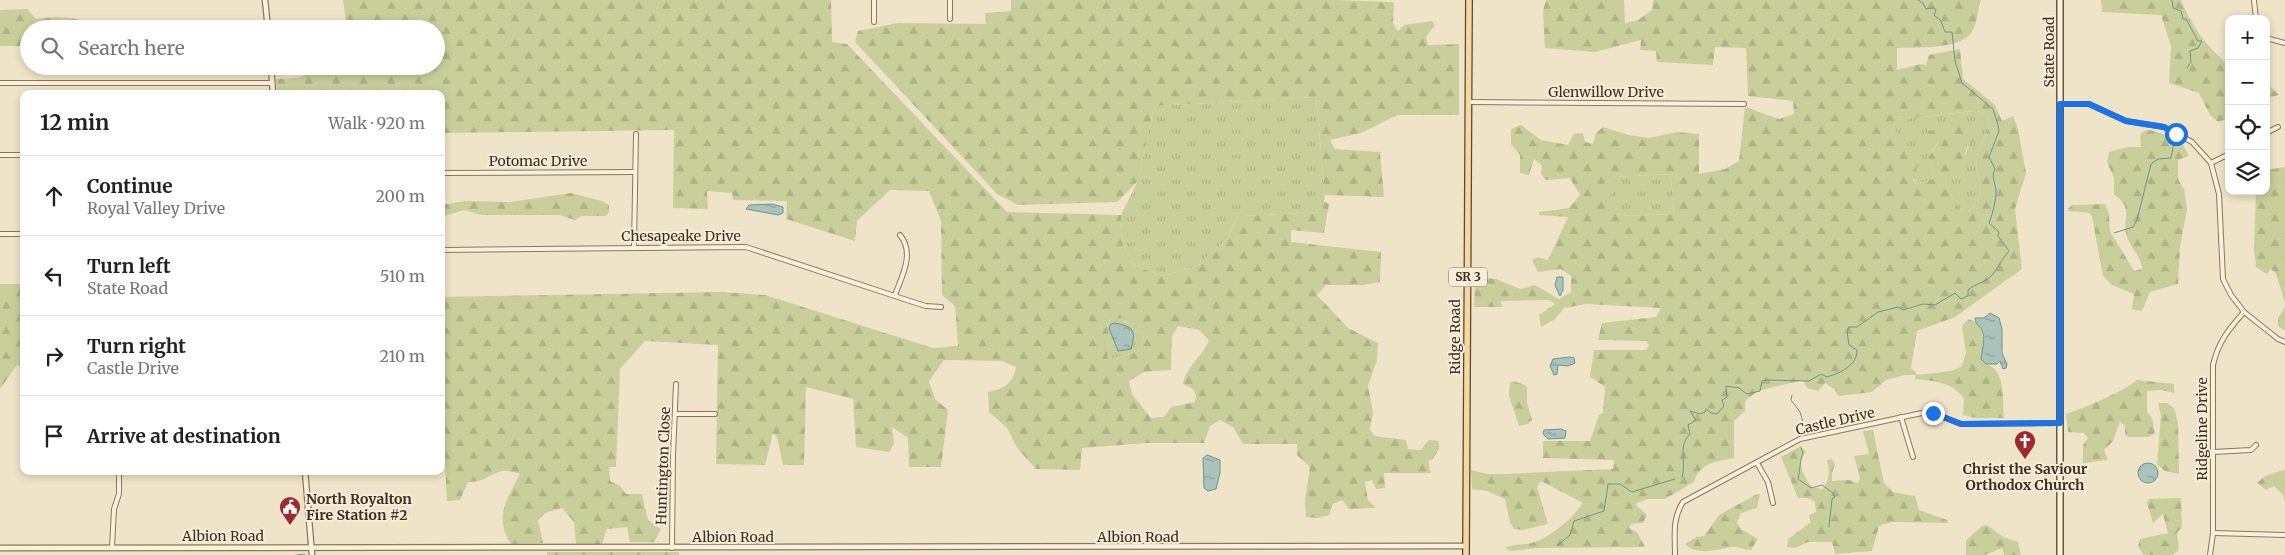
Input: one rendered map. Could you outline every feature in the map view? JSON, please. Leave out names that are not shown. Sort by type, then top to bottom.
[{"type":"main road","name":"Ridge Road","points":[[1466,555],[1469,0]]},
{"type":"main road","name":"State Road","points":[[2060,0],[2060,555]]},
{"type":"street","points":[[265,0],[267,20]]},
{"type":"street","points":[[874,0],[874,22]]},
{"type":"street","points":[[950,0],[950,19]]},
{"type":"street","points":[[2254,0],[2256,15]]},
{"type":"street","points":[[2270,39],[2285,43]]},
{"type":"street","points":[[272,75],[273,90]]},
{"type":"street","points":[[0,84],[272,83]]},
{"type":"street","name":"Glenwillow Drive","points":[[1468,102],[1744,104]]},
{"type":"street","points":[[2060,104],[2089,104],[2126,121],[2164,127],[2192,142],[2211,164],[2220,194],[2222,279],[2230,295],[2244,312],[2278,339],[2285,342]]},
{"type":"street","points":[[2270,131],[2278,127]]},
{"type":"street","points":[[634,247],[636,134]]},
{"type":"street","points":[[0,155],[20,155]]},
{"type":"street","points":[[2211,164],[2225,156]]},
{"type":"street","name":"Potomac Drive","points":[[445,173],[636,172]]},
{"type":"street","points":[[0,234],[20,234]]},
{"type":"street","points":[[895,295],[908,256],[906,242],[900,235]]},
{"type":"street","name":"Chesapeake Drive","points":[[445,250],[746,247],[926,306],[941,307]]},
{"type":"street","name":"Ridgeline Drive","points":[[2210,555],[2213,534],[2213,365],[2216,350],[2224,334],[2244,312]]},
{"type":"street","name":"Huntington Close","points":[[672,548],[672,455],[676,414],[676,384]]},
{"type":"street","name":"Castle Drive","points":[[1675,555],[1674,526],[1677,511],[1683,502],[1800,438],[1901,417],[1933,413],[1961,424],[2060,423]]},
{"type":"street","points":[[676,414],[715,414]]},
{"type":"street","points":[[1901,417],[1913,457]]},
{"type":"street","points":[[2213,452],[2252,450],[2256,445]]},
{"type":"street","points":[[1757,463],[1768,482],[1773,503]]},
{"type":"street","points":[[112,547],[114,509],[119,494],[119,475]]},
{"type":"street","points":[[305,475],[312,555]]},
{"type":"street","points":[[2213,534],[2285,535]]},
{"type":"street","name":"Albion Road","points":[[0,548],[1466,546]]},
{"type":"green space","points":[[343,0],[831,0],[832,42],[847,44],[1007,212],[1121,215],[1123,245],[1134,265],[1162,276],[1197,266],[1226,240],[1239,216],[1322,212],[1324,201],[1329,204],[1324,233],[1291,230],[1291,242],[1381,252],[1380,282],[1363,285],[1326,285],[1317,295],[1348,328],[1378,343],[1377,360],[1368,386],[1373,412],[1370,430],[1375,436],[1406,440],[1408,449],[1421,450],[1429,440],[1439,441],[1439,449],[1432,460],[1428,461],[1431,473],[1384,473],[1385,488],[1376,489],[1372,480],[1365,482],[1368,500],[1376,508],[1349,509],[1342,500],[1333,504],[1329,515],[1317,518],[1306,517],[1305,500],[1310,467],[1297,455],[1297,444],[1243,444],[1233,427],[1220,420],[1210,426],[1204,443],[1147,443],[1082,448],[1080,470],[1036,469],[1017,448],[1007,428],[989,412],[988,392],[1007,385],[1016,367],[1002,361],[944,360],[929,381],[935,399],[948,410],[941,467],[909,467],[908,438],[892,427],[894,444],[889,452],[856,447],[853,399],[806,387],[804,465],[783,465],[777,437],[773,433],[765,465],[716,464],[718,345],[645,341],[620,369],[616,467],[609,467],[610,481],[620,486],[626,494],[642,494],[648,520],[661,529],[654,542],[630,542],[627,527],[607,529],[602,544],[576,544],[574,522],[562,508],[545,513],[538,520],[543,543],[511,544],[503,525],[504,508],[520,474],[504,471],[482,480],[468,482],[460,500],[447,501],[445,466],[445,297],[723,292],[765,295],[933,348],[958,346],[955,306],[942,295],[941,221],[929,191],[890,190],[857,221],[855,241],[786,219],[787,201],[733,200],[732,193],[707,191],[708,209],[673,208],[674,130],[445,133],[445,90],[277,90],[276,79],[297,78],[306,75],[445,75],[445,20],[346,20]],"holes":[[[1113,318],[1121,318],[1144,335],[1142,348],[1128,355],[1108,359],[1109,341],[1107,325]],[[1178,326],[1199,330],[1209,340],[1184,378],[1183,384],[1193,389],[1196,395],[1195,402],[1171,407],[1164,417],[1151,418],[1132,394],[1129,381],[1144,372],[1171,370],[1172,336]]]},
{"type":"green space","points":[[1011,0],[1336,0],[1394,2],[1393,23],[1398,31],[1404,25],[1432,21],[1435,25],[1426,37],[1428,45],[1459,44],[1459,115],[1397,115],[1361,133],[1330,140],[1335,149],[1380,152],[1384,197],[1325,195],[1316,97],[1154,106],[1138,181],[1117,202],[1018,205],[997,194],[855,42],[858,31],[898,23],[986,24],[985,13],[1011,11]]},
{"type":"green space","points":[[1546,0],[1624,0],[1625,23],[1638,20],[1652,10],[1653,0],[1981,0],[1975,25],[1971,33],[1965,38],[1947,45],[1897,48],[1897,70],[1920,64],[1926,65],[1929,55],[1960,49],[1963,79],[1995,105],[2002,121],[2013,116],[2018,129],[2026,173],[2015,209],[2022,269],[1955,317],[1917,331],[1911,368],[1918,375],[1951,371],[1961,367],[1966,353],[1962,326],[1968,319],[1974,322],[1979,326],[1983,338],[1986,364],[1993,368],[2000,379],[2004,418],[1975,418],[1963,415],[1964,399],[1960,393],[1942,383],[1915,379],[1916,375],[1905,375],[1886,380],[1872,392],[1839,396],[1834,389],[1825,383],[1818,391],[1807,388],[1803,380],[1758,391],[1745,401],[1745,411],[1734,421],[1734,458],[1710,464],[1700,470],[1694,482],[1665,499],[1647,499],[1635,504],[1647,515],[1643,523],[1631,524],[1629,528],[1637,532],[1645,547],[1539,548],[1511,551],[1505,548],[1542,539],[1568,520],[1583,503],[1541,481],[1537,487],[1548,524],[1523,530],[1514,529],[1510,523],[1505,499],[1487,491],[1472,489],[1471,470],[1487,474],[1505,474],[1613,469],[1614,460],[1543,458],[1543,441],[1590,441],[1599,415],[1603,413],[1605,387],[1590,377],[1594,350],[1646,350],[1649,345],[1646,341],[1598,340],[1602,323],[1656,317],[1661,308],[1586,304],[1564,308],[1555,319],[1541,327],[1539,315],[1555,304],[1550,300],[1500,301],[1503,307],[1474,307],[1475,277],[1496,279],[1520,289],[1535,285],[1559,299],[1571,292],[1571,276],[1561,269],[1538,272],[1532,260],[1538,257],[1548,260],[1568,217],[1539,215],[1539,212],[1569,208],[1580,195],[1570,178],[1546,180],[1541,174],[1542,165],[1534,159],[1529,175],[1520,173],[1520,155],[1511,144],[1511,129],[1521,125],[1541,140],[1568,145],[1574,134],[1583,133],[1585,142],[1593,144],[1596,133],[1603,127],[1629,135],[1649,138],[1677,132],[1699,134],[1699,174],[1725,169],[1739,161],[1745,107],[1779,119],[1794,114],[1793,101],[1748,96],[1746,48],[1715,47],[1713,65],[1657,62],[1656,51],[1640,50],[1641,40],[1595,52],[1545,48],[1543,11]],"holes":[[[1974,111],[1985,114],[1990,122],[1977,156],[1979,197],[1969,212],[1963,212],[1952,199],[1945,179],[1946,173],[1960,163],[1967,147],[1977,139],[1973,134],[1953,123],[1948,129],[1936,129],[1925,133],[1923,136],[1938,143],[1928,158],[1934,173],[1933,179],[1916,184],[1913,180],[1918,164],[1894,128],[1895,120]],[[1670,174],[1674,201],[1673,214],[1628,216],[1612,208],[1612,177]]]},
{"type":"green space","points":[[2101,0],[2181,0],[2189,18],[2200,35],[2225,61],[2225,119],[2218,122],[2210,115],[2199,93],[2169,83],[2171,46],[2161,15],[2102,12]]},
{"type":"green space","points":[[27,9],[36,19],[59,17],[79,20],[20,20],[20,46],[0,46],[0,10]]},
{"type":"green space","points":[[2270,86],[2279,95],[2270,97]]},
{"type":"green space","points":[[1316,97],[1325,195],[1322,212],[1239,216],[1226,240],[1197,266],[1162,276],[1134,265],[1123,245],[1121,215],[1138,181],[1154,106]]},
{"type":"green space","points":[[1975,111],[1985,114],[1990,122],[1977,156],[1979,197],[1969,212],[1963,212],[1952,199],[1945,179],[1946,173],[1965,156],[1973,134],[1965,130],[1936,129],[1938,142],[1928,158],[1934,173],[1933,179],[1916,184],[1894,128],[1895,120]]},
{"type":"green space","points":[[2150,130],[2178,141],[2183,145],[2189,156],[2178,160],[2178,179],[2184,189],[2187,209],[2180,247],[2178,284],[2150,292],[2142,311],[2132,309],[2134,294],[2112,285],[2103,276],[2090,213],[2068,211],[2068,209],[2072,205],[2105,204],[2109,214],[2110,231],[2134,271],[2142,269],[2140,260],[2127,237],[2125,225],[2126,209],[2124,204],[2114,195],[2114,178],[2107,162],[2109,152],[2128,147],[2141,147],[2140,135],[2144,131]]},
{"type":"green space","points":[[2285,167],[2285,303],[2276,274],[2271,269],[2267,274],[2256,267],[2254,249],[2256,195],[2270,195],[2270,169]]},
{"type":"green space","points":[[1670,174],[1674,201],[1673,214],[1628,216],[1612,209],[1612,177]]},
{"type":"green space","points":[[571,193],[602,201],[609,205],[609,212],[606,216],[582,216],[575,220],[559,215],[481,215],[464,210],[445,216],[445,204],[465,201],[511,202]]},
{"type":"green space","points":[[0,284],[20,284],[20,366],[17,365],[0,389]]},
{"type":"green space","points":[[2285,307],[2285,331],[2278,326],[2278,318]]},
{"type":"green space","points":[[1113,318],[1120,318],[1144,335],[1142,348],[1128,355],[1108,359],[1109,339],[1107,327]]},
{"type":"green space","points":[[2137,380],[2174,384],[2174,393],[2161,390],[2147,391],[2147,412],[2152,418],[2155,433],[2149,437],[2128,437],[2125,434],[2125,426],[2120,422],[2113,441],[2104,450],[2108,460],[2083,463],[2083,445],[2088,438],[2084,433],[2068,432],[2066,414],[2093,404],[2131,385]]},
{"type":"green space","points":[[1514,381],[1527,386],[1527,403],[1532,420],[1528,424],[1519,426],[1509,396],[1510,383]]},
{"type":"green space","points":[[2158,403],[2167,403],[2174,408],[2178,423],[2179,474],[2165,471],[2157,464],[2161,415]]},
{"type":"green space","points":[[1873,430],[1884,483],[1893,492],[1915,496],[1919,510],[1947,520],[1948,523],[1892,522],[1879,526],[1872,551],[1835,554],[1832,542],[1808,542],[1795,548],[1787,547],[1788,539],[1811,522],[1809,515],[1816,512],[1815,502],[1808,498],[1798,498],[1781,457],[1801,446],[1806,452],[1801,461],[1802,469],[1812,487],[1822,489],[1825,485],[1829,475],[1827,460],[1832,459],[1835,464],[1832,481],[1849,480],[1858,483],[1860,478],[1854,456],[1869,454],[1863,431]]},
{"type":"green space","points":[[2285,470],[2285,503],[2283,495],[2274,486],[2266,490],[2257,483],[2265,476]]},
{"type":"green space","points":[[1760,494],[1757,508],[1741,513],[1737,523],[1741,529],[1758,539],[1751,550],[1733,547],[1712,551],[1699,551],[1685,544],[1696,537],[1704,536],[1719,515]]},
{"type":"green space","points":[[2181,498],[2182,527],[2177,533],[2179,550],[2173,555],[2144,555],[2138,547],[2140,539],[2168,533],[2163,514],[2153,523],[2147,503],[2149,499]]},
{"type":"green space","points":[[1987,525],[2003,537],[2018,542],[2021,555],[2004,555],[2002,548],[1985,555],[1966,555],[1966,540],[1982,526]]},
{"type":"green space","points":[[547,552],[679,552],[679,555],[547,555]]},
{"type":"water","points":[[772,204],[783,207],[783,213],[778,215],[746,209],[749,205]]},
{"type":"water","points":[[1557,277],[1563,277],[1563,290],[1560,296],[1555,285]]},
{"type":"water","points":[[1990,313],[1999,318],[2002,329],[2002,353],[2007,364],[2006,368],[2003,369],[2000,361],[1997,364],[1986,364],[1981,359],[1984,336],[1975,318],[1984,318]]},
{"type":"water","points":[[1111,324],[1127,326],[1132,331],[1131,349],[1118,351],[1109,328]]},
{"type":"water","points":[[1574,358],[1575,363],[1568,366],[1558,365],[1557,374],[1554,375],[1550,366],[1553,359]]},
{"type":"water","points":[[1561,429],[1566,431],[1565,438],[1548,439],[1543,434],[1544,430]]},
{"type":"water","points":[[1207,455],[1220,460],[1220,473],[1216,489],[1208,491],[1204,488],[1203,458]]},
{"type":"water","points":[[2148,463],[2155,466],[2158,473],[2155,480],[2148,483],[2141,480],[2138,473],[2141,466]]},
{"type":"waterway","points":[[1682,477],[1684,444],[1690,434],[1688,425],[1696,420],[1690,411],[1700,414],[1705,412],[1706,409],[1711,413],[1717,414],[1724,406],[1722,400],[1727,397],[1726,386],[1739,388],[1747,394],[1760,391],[1762,381],[1809,381],[1821,374],[1827,377],[1837,373],[1851,365],[1856,356],[1857,350],[1849,345],[1847,331],[1849,327],[1857,327],[1878,312],[1898,307],[1903,310],[1923,304],[1935,305],[1955,293],[1961,299],[1968,296],[1968,290],[1990,277],[2009,251],[1998,236],[1999,232],[1989,223],[1994,207],[1996,190],[1993,177],[1995,169],[1989,157],[1999,131],[1993,109],[1962,83],[1955,61],[1952,32],[1945,32],[1941,21],[1934,15],[1936,10],[1933,8],[1926,9],[1923,3],[1918,0]]},
{"type":"waterway","points":[[2172,0],[2173,8],[2181,11],[2183,19],[2186,19],[2198,41],[2202,41],[2198,48],[2190,51],[2191,62],[2187,68]]},
{"type":"waterway","points":[[2114,233],[2133,227],[2137,220],[2151,164],[2158,159],[2171,158],[2174,142]]},
{"type":"waterway","points":[[1792,395],[1791,400],[1800,412],[1803,422]]},
{"type":"waterway","points":[[1801,448],[1803,453],[1798,479],[1811,488],[1822,485],[1833,493],[1835,497],[1832,499],[1829,527]]},
{"type":"waterway","points":[[1558,545],[1570,535],[1574,521],[1604,511],[1608,484],[1620,484],[1632,492],[1675,479]]},
{"type":"waterway","points":[[296,555],[305,554]]},
{"type":"place","name":"Christ the Saviour Orthodox Church","points":[[2025,460]]},
{"type":"place","name":"North Royalton Fire Station #2","points":[[290,526]]},
{"type":"route","points":[[1933,413],[1961,424],[2060,423],[2060,104],[2089,104],[2126,121],[2164,127],[2176,134]]}]
